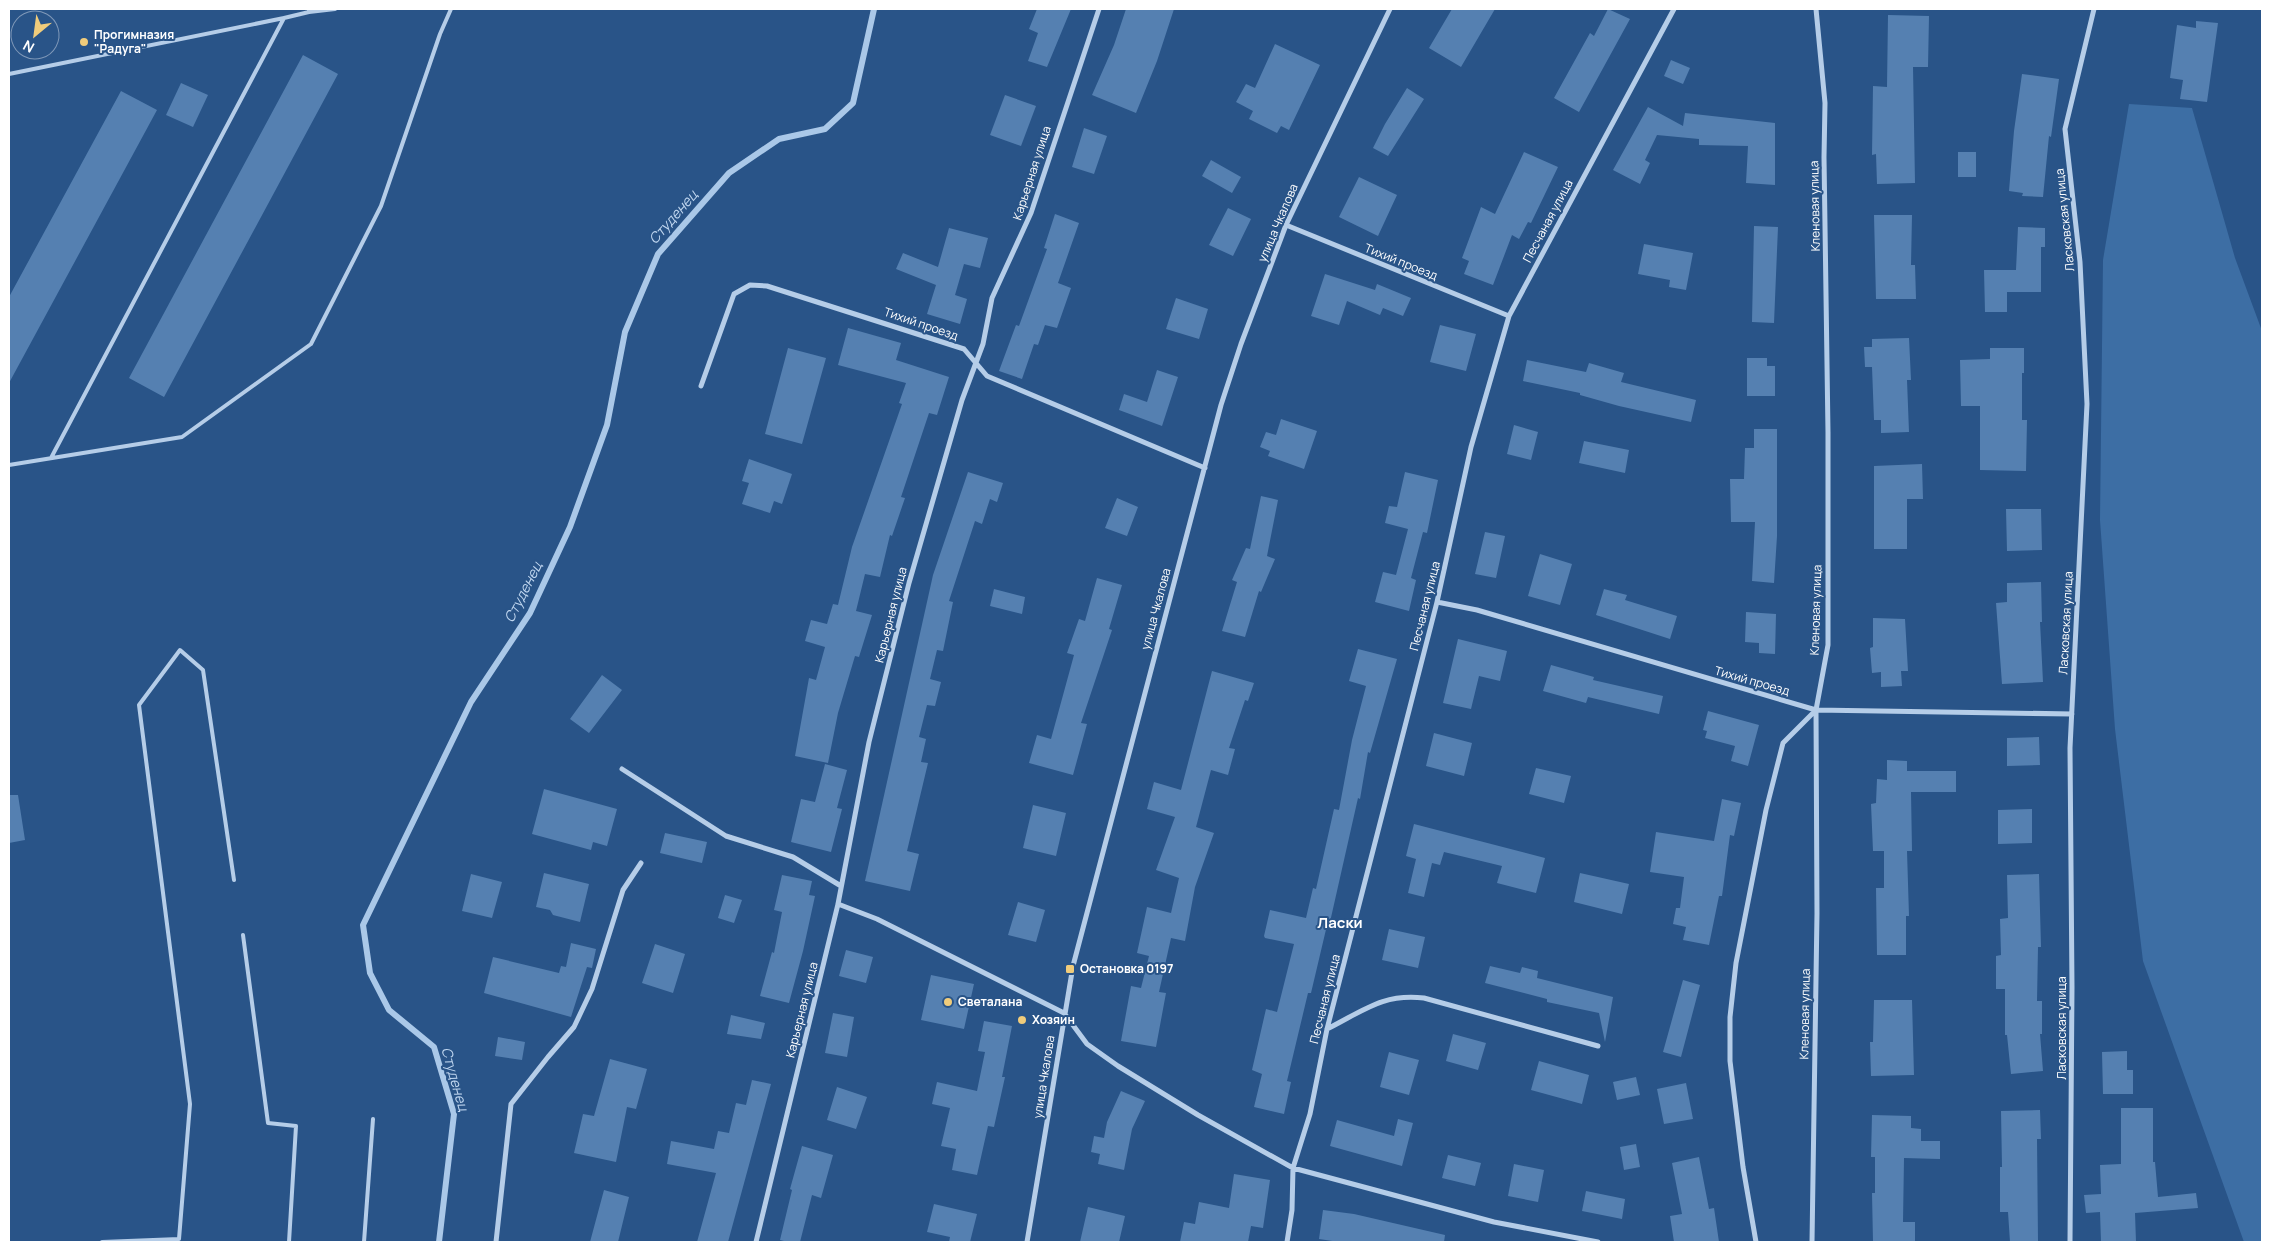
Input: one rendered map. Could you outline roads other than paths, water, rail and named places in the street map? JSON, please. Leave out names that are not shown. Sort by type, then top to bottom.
[{"type":"street","name":"Карьерная улица","points":[[756,1242],[838,904],[869,742],[906,593],[962,400],[983,344],[992,298],[1031,213],[1099,9]]},
{"type":"street","name":"улица Чкалова","points":[[1027,1242],[1064,1013],[1087,908],[1221,405],[1241,344],[1286,225],[1390,9]]},
{"type":"street","name":"Песчаная улица","points":[[1287,1242],[1292,1210],[1293,1168],[1310,1114],[1327,1029],[1437,602],[1471,447],[1509,316],[1674,9]]},
{"type":"street","name":"Кленовая улица","points":[[1812,1242],[1817,914],[1816,710],[1828,645],[1828,432],[1824,157],[1826,103],[1816,9]]},
{"type":"street","name":"Ласковская улица","points":[[2070,1242],[2072,714],[2087,404],[2080,262],[2065,129],[2077,71],[2094,9]]},
{"type":"street","name":"Тихий проезд","points":[[1286,225],[1509,316]]},
{"type":"street","name":"Тихий проезд","points":[[701,386],[734,294],[750,285],[767,286],[964,350],[987,376],[1204,468]]},
{"type":"street","name":"Тихий проезд","points":[[1437,602],[1477,610],[1816,710],[2072,714]]},
{"type":"street","points":[[1756,1242],[1742,1158],[1730,1061],[1730,1017],[1735,972],[1766,810],[1783,743],[1816,710]]},
{"type":"street","points":[[622,769],[726,836],[793,857],[842,886]]},
{"type":"street","points":[[496,1242],[511,1104],[548,1056],[574,1027],[592,990],[623,890],[641,863]]},
{"type":"street","points":[[838,904],[877,919],[1064,1013],[1087,1044],[1118,1066],[1198,1115],[1293,1168],[1494,1222],[1598,1242]]},
{"type":"street","points":[[1327,1029],[1386,999],[1405,995],[1424,998],[1598,1046]]},
{"type":"lane","points":[[9,74],[284,18],[309,10],[335,9]]},
{"type":"lane","points":[[9,465],[182,437],[311,344],[380,206],[440,34],[451,9]]},
{"type":"lane","points":[[51,458],[284,18]]},
{"type":"lane","points":[[102,1242],[179,1239],[190,1104],[139,705],[180,650],[203,670],[234,880]]},
{"type":"lane","points":[[243,935],[268,1123],[296,1126],[289,1242]]},
{"type":"lane","points":[[364,1242],[373,1119]]},
{"type":"waterway","name":"Студенец","points":[[439,1242],[454,1114],[434,1047],[389,1010],[370,973],[363,925],[471,702],[530,613],[570,527],[607,425],[625,332],[658,254],[729,173],[779,139],[825,129],[853,103],[874,9]]},
{"type":"place","name":"Прогимназия \"Радуга\"","points":[[84,42]]},
{"type":"place","name":"Остановка 0197","points":[[1070,969]]},
{"type":"place","name":"Светалана","points":[[948,1002]]},
{"type":"place","name":"Хозяин","points":[[1022,1020]]},
{"type":"district","name":"Ласки","points":[[1340,923]]}]
